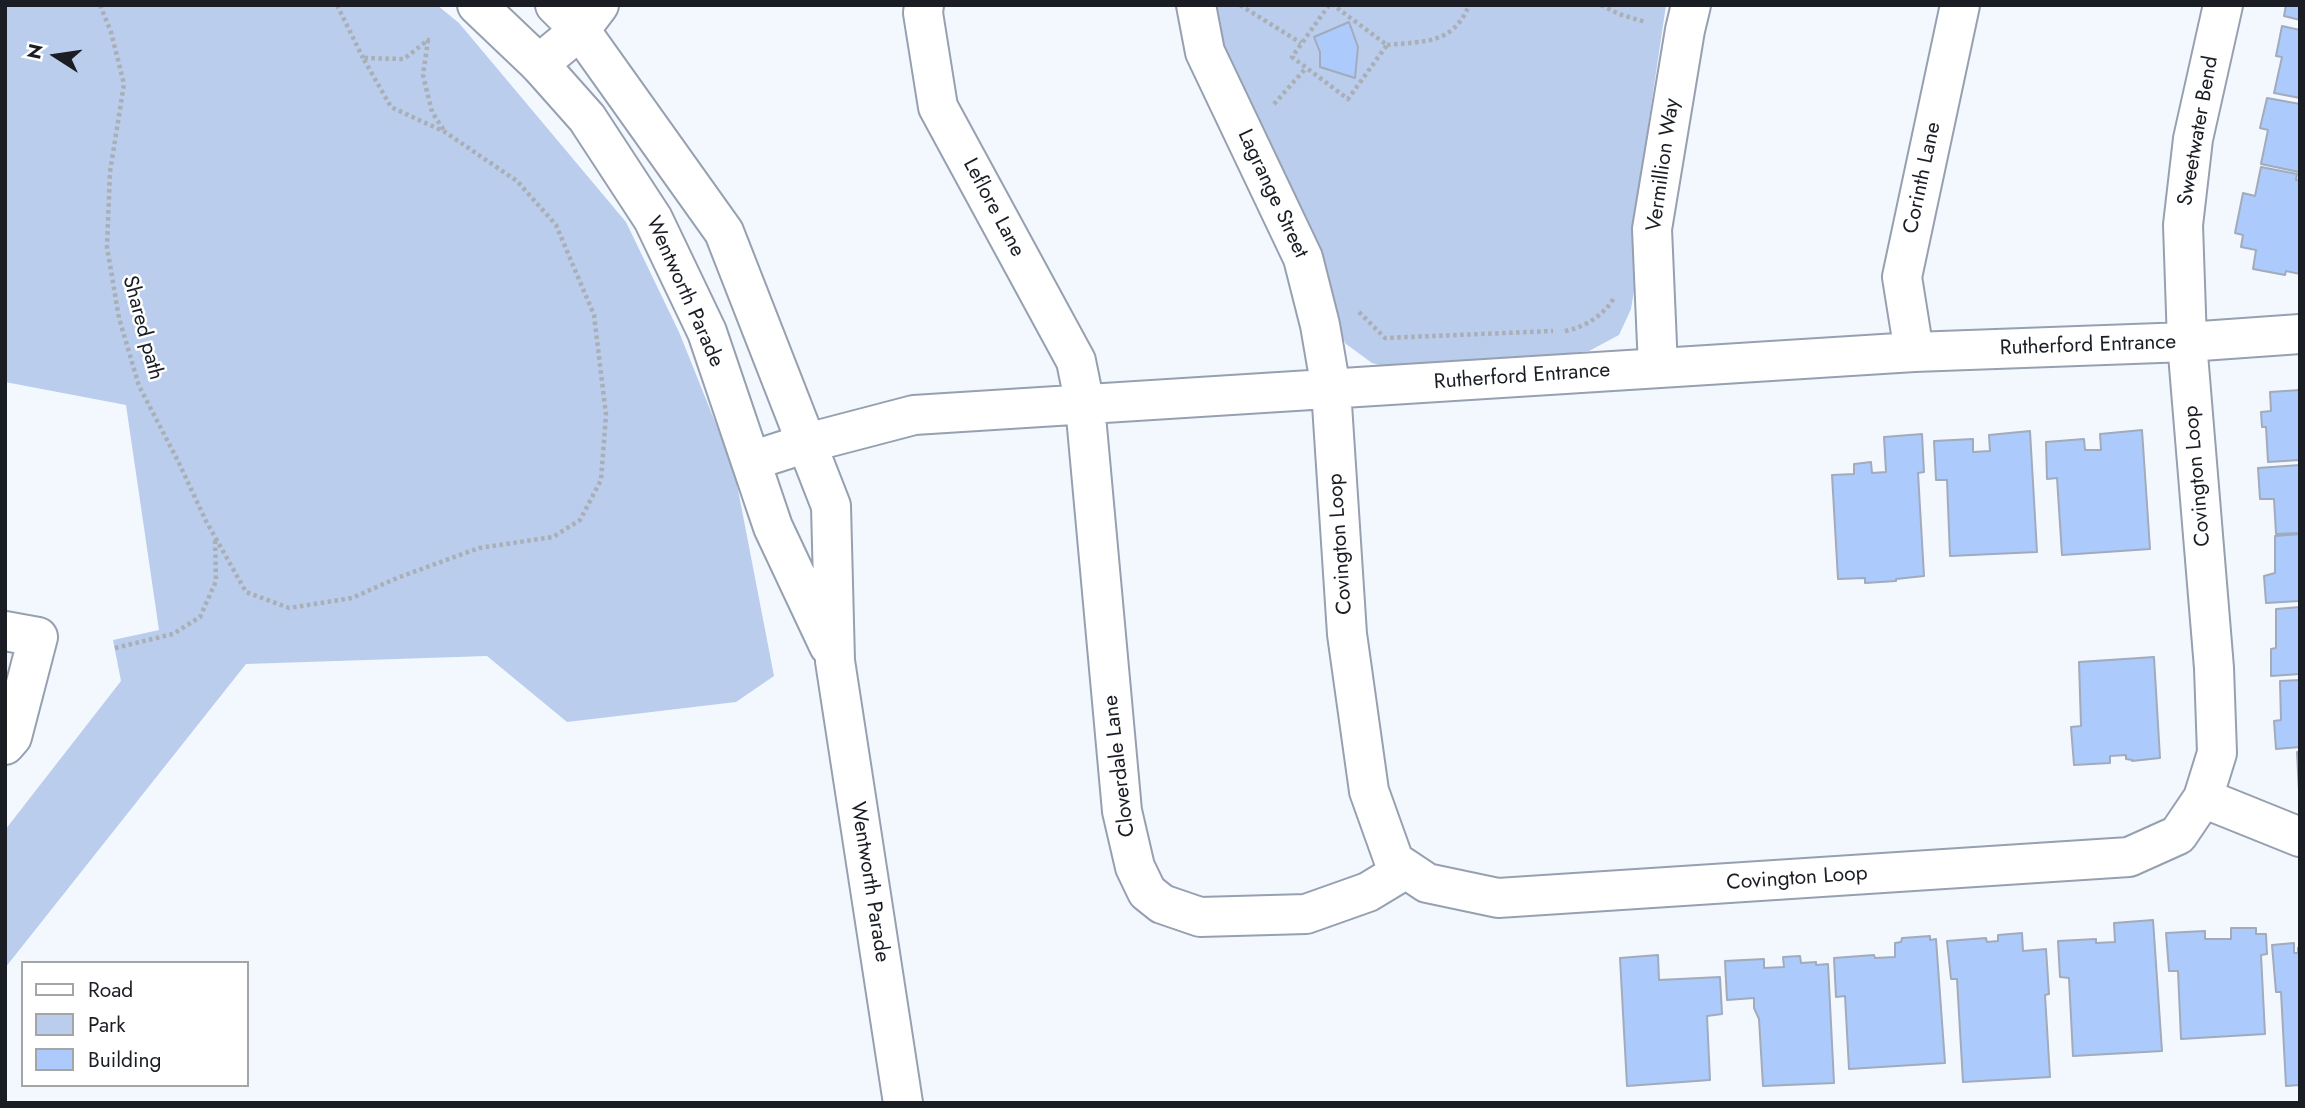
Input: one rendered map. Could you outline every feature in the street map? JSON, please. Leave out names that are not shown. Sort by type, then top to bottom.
[{"type":"street","name":"Wentworth Parade","points":[[477,5],[539,64],[587,118],[653,219],[707,332],[773,527],[835,661]]},
{"type":"street","name":"Leflore Lane","points":[[924,5],[938,107],[1076,361],[1086,405]]},
{"type":"street","name":"Lagrange Street","points":[[1196,5],[1205,52],[1303,258],[1320,325],[1331,389]]},
{"type":"street","name":"Corinth Lane","points":[[1914,352],[1902,277],[1960,5]]},
{"type":"street","name":"Sweetwater Bend","points":[[2187,342],[2183,225],[2193,139],[2223,5]]},
{"type":"street","name":"Wentworth Parade","points":[[578,13],[724,232],[831,506],[835,661],[903,1103]]},
{"type":"street","points":[[539,64],[578,13]]},
{"type":"street","name":"Vermillion Way","points":[[1658,368],[1652,229],[1688,17]]},
{"type":"street","name":"Rutherford Entrance","points":[[751,461],[807,443],[914,415],[1914,352],[2187,342],[2300,334]]},
{"type":"street","name":"Covington Loop","points":[[1331,389],[1347,634],[1369,791],[1394,861],[1427,883],[1499,898],[2129,857],[2178,835],[2203,798],[2217,753],[2214,668],[2187,342]]},
{"type":"street","name":"Cloverdale Lane","points":[[1086,405],[1122,811],[1135,867],[1147,892],[1162,904],[1200,917],[1306,914],[1368,892],[1406,869]]},
{"type":"street","points":[[5,745],[12,737],[21,634]]},
{"type":"street","points":[[2203,798],[2300,837]]},
{"type":"path","name":"Shared path","points":[[100,5],[111,32],[124,84],[110,172],[107,247],[119,317],[139,386],[215,537],[246,592],[289,608],[352,598],[480,548],[553,537],[580,520],[601,480],[606,415],[594,315],[556,225],[517,181],[445,132]]},
{"type":"path","points":[[337,5],[391,107],[445,132]]},
{"type":"path","points":[[1240,5],[1301,43]]},
{"type":"path","points":[[1387,45],[1348,99],[1292,57],[1331,5],[1387,45],[1431,41],[1452,33],[1463,20],[1469,5]]},
{"type":"path","points":[[1601,5],[1619,14],[1653,24],[1688,17]]},
{"type":"path","points":[[363,58],[404,59],[428,40],[423,75],[432,112],[445,132]]},
{"type":"path","points":[[1267,111],[1306,68]]},
{"type":"path","points":[[1352,307],[1385,338],[1567,331],[1586,326],[1609,305],[1625,278],[1654,275]]},
{"type":"path","points":[[115,648],[173,634],[200,617],[216,581],[215,537]]},
{"type":"green space","points":[[5,5],[437,5],[459,23],[626,222],[679,332],[734,469],[774,676],[736,702],[567,722],[487,656],[246,664],[5,968],[5,830],[121,681],[113,640],[159,630],[126,405],[5,382]]},
{"type":"green space","points":[[1212,5],[1666,5],[1641,174],[1638,266],[1631,309],[1619,335],[1589,351],[1408,373],[1372,363],[1346,344],[1335,325],[1220,52]]},
{"type":"building","points":[[2286,5],[2300,5],[2300,20],[2284,16]]},
{"type":"building","points":[[1349,22],[1358,47],[1355,78],[1320,67],[1320,52],[1314,37]]},
{"type":"building","points":[[2282,26],[2300,30],[2300,98],[2274,93],[2282,57],[2276,56]]},
{"type":"building","points":[[2267,98],[2300,104],[2299,172],[2261,164],[2268,130],[2260,128]]},
{"type":"building","points":[[2261,167],[2297,174],[2296,180],[2300,181],[2300,274],[2286,271],[2285,275],[2253,269],[2256,250],[2241,247],[2243,235],[2235,233],[2243,193],[2255,196]]},
{"type":"building","points":[[2300,390],[2300,460],[2268,462],[2266,427],[2262,427],[2261,412],[2271,411],[2270,392]]},
{"type":"building","points":[[2142,430],[2150,549],[2062,555],[2057,478],[2047,479],[2046,442],[2084,439],[2085,450],[2101,450],[2100,434]]},
{"type":"building","points":[[2030,431],[2037,552],[1950,556],[1947,480],[1936,480],[1934,441],[1973,439],[1973,452],[1990,451],[1989,435]]},
{"type":"building","points":[[1922,434],[1924,472],[1918,473],[1924,576],[1865,583],[1865,578],[1838,579],[1832,475],[1854,474],[1854,464],[1871,462],[1872,473],[1886,472],[1884,437]]},
{"type":"building","points":[[2300,465],[2300,533],[2276,534],[2274,499],[2260,499],[2258,468]]},
{"type":"building","points":[[2300,534],[2300,601],[2266,603],[2264,576],[2275,573],[2275,536]]},
{"type":"building","points":[[2300,607],[2300,674],[2271,676],[2271,649],[2276,648],[2276,609]]},
{"type":"building","points":[[2154,657],[2160,758],[2132,761],[2126,759],[2126,755],[2110,756],[2110,763],[2074,765],[2071,727],[2081,726],[2079,662]]},
{"type":"building","points":[[2300,680],[2300,747],[2276,749],[2274,721],[2281,720],[2280,681]]},
{"type":"building","points":[[2297,752],[2300,752],[2300,791],[2299,791]]},
{"type":"building","points":[[2153,920],[2162,1051],[2073,1056],[2069,978],[2060,977],[2058,941],[2096,939],[2096,943],[2115,942],[2114,923]]},
{"type":"building","points":[[2231,928],[2256,928],[2256,934],[2266,934],[2267,954],[2261,955],[2265,1034],[2181,1039],[2178,971],[2169,971],[2166,933],[2205,931],[2205,939],[2231,939]]},
{"type":"building","points":[[2022,933],[2023,951],[2046,949],[2049,994],[2045,995],[2050,1077],[1963,1082],[1957,979],[1951,979],[1947,941],[1986,938],[1987,942],[1998,941],[1998,935]]},
{"type":"building","points":[[1930,936],[1930,940],[1936,939],[1945,1063],[1849,1069],[1845,996],[1836,997],[1834,958],[1874,955],[1875,958],[1895,957],[1895,943],[1901,942],[1902,938]]},
{"type":"building","points":[[2294,943],[2294,953],[2298,953],[2300,947],[2300,1085],[2286,1086],[2281,992],[2276,992],[2272,945]]},
{"type":"building","points":[[1658,955],[1659,980],[1720,977],[1722,1014],[1707,1016],[1710,1080],[1627,1086],[1620,958]]},
{"type":"building","points":[[1800,956],[1801,963],[1828,964],[1834,1083],[1763,1086],[1759,1019],[1754,1008],[1754,998],[1727,1000],[1725,961],[1764,959],[1764,968],[1784,967],[1783,957]]}]
